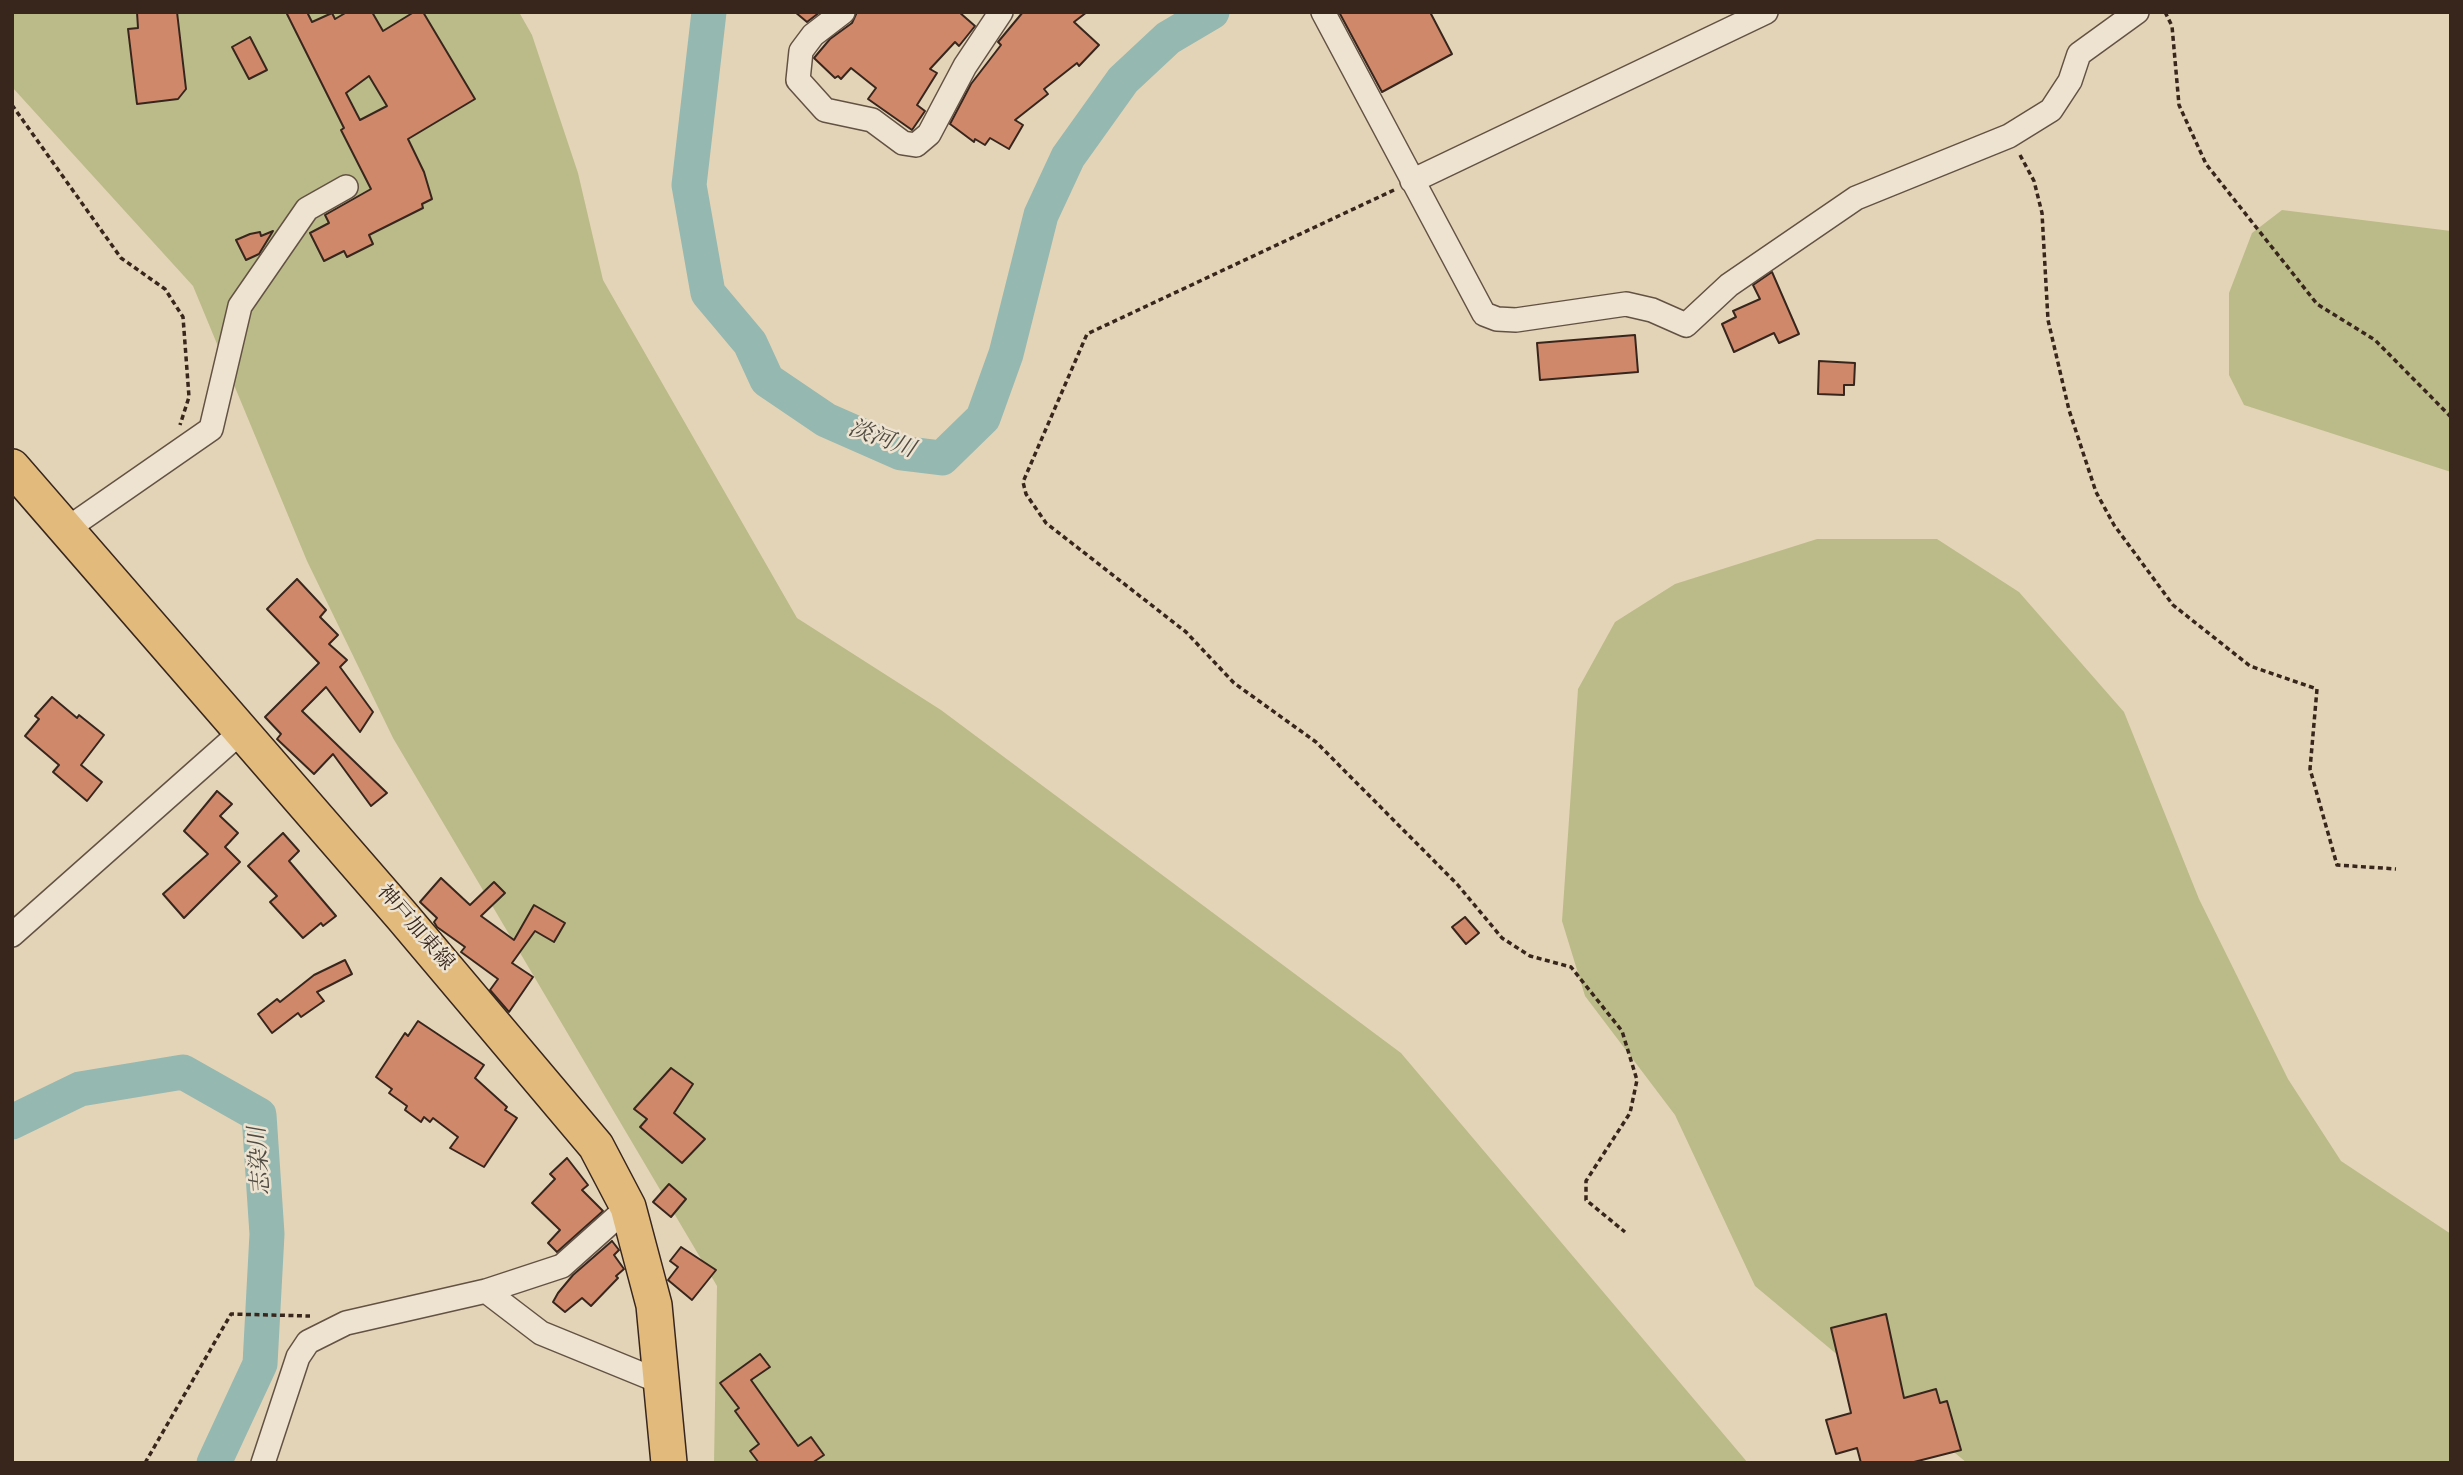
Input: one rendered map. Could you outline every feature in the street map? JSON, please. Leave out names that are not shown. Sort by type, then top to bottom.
[{"type":"main road","name":"神戸加東線","points":[[12,467],[402,916],[596,1146],[628,1207],[654,1305],[669,1463]]},
{"type":"street","points":[[843,12],[813,35],[801,51],[798,80],[825,110],[872,120],[903,142],[916,145],[929,134],[965,66],[1001,12]]},
{"type":"street","points":[[1323,12],[1484,314],[1497,319],[1516,320],[1626,304],[1652,310],[1686,324],[1729,285],[1856,198],[2009,136],[2050,110],[2070,81],[2079,54],[2137,12]]},
{"type":"street","points":[[1412,181],[1766,12]]},
{"type":"street","points":[[67,529],[211,429],[240,306],[307,209],[346,187]]},
{"type":"street","points":[[12,935],[242,731]]},
{"type":"street","points":[[263,1463],[298,1357],[307,1342],[346,1323],[486,1291],[562,1266],[628,1207]]},
{"type":"street","points":[[486,1291],[541,1333],[661,1382]]},
{"type":"path","points":[[2165,12],[2172,26],[2179,105],[2206,164],[2317,304],[2375,340],[2451,417]]},
{"type":"path","points":[[12,105],[121,258],[165,289],[183,317],[189,397],[174,443],[175,454]]},
{"type":"path","points":[[2009,136],[2035,181],[2042,213],[2048,320],[2068,410],[2096,492],[2113,525],[2173,605],[2250,666],[2316,689],[2310,769],[2337,865],[2396,869]]},
{"type":"path","points":[[1412,181],[1087,334],[1023,482],[1026,494],[1046,523],[1186,632],[1234,683],[1316,743],[1457,884],[1502,938],[1530,956],[1571,967],[1588,988],[1622,1031],[1637,1080],[1630,1113],[1586,1181],[1586,1200],[1625,1232]]},
{"type":"path","points":[[145,1463],[231,1314],[308,1316],[346,1323]]},
{"type":"green space","points":[[12,12],[519,12],[532,35],[578,173],[603,280],[797,618],[941,710],[1401,1053],[1748,1463],[714,1463],[717,1286],[393,738],[307,561],[193,286],[12,87]]},
{"type":"green space","points":[[2282,210],[2451,231],[2451,472],[2244,405],[2229,375],[2229,293],[2252,233]]},
{"type":"green space","points":[[1817,539],[1937,539],[2019,592],[2124,712],[2199,899],[2288,1079],[2341,1161],[2451,1234],[2451,1463],[1967,1463],[1755,1286],[1675,1115],[1585,996],[1562,921],[1578,689],[1615,622],[1675,584]]},
{"type":"building","points":[[137,12],[177,12],[186,89],[178,99],[137,104],[128,29],[138,28]]},
{"type":"building","points":[[286,12],[307,12],[312,22],[332,13],[335,19],[347,12],[372,12],[383,31],[414,12],[423,12],[475,99],[408,139],[424,172],[432,199],[422,204],[423,208],[369,235],[373,244],[347,257],[344,251],[324,261],[310,233],[329,223],[325,215],[371,189],[341,130],[344,128]],"holes":[[[369,76],[387,106],[360,120],[346,93]]]},
{"type":"building","points":[[795,12],[820,12],[807,22]]},
{"type":"building","points":[[857,12],[959,12],[975,26],[959,46],[955,42],[930,69],[937,73],[917,105],[925,111],[912,130],[868,99],[876,88],[851,68],[841,79],[838,76],[835,78],[814,58],[830,39],[852,23]]},
{"type":"building","points":[[1023,12],[1087,12],[1074,22],[1099,45],[1079,66],[1077,63],[1044,89],[1048,94],[1015,120],[1023,125],[1009,149],[990,138],[985,145],[975,139],[974,142],[950,124],[971,84],[1001,45],[998,42]]},
{"type":"building","points":[[1339,12],[1430,12],[1452,54],[1382,92]]},
{"type":"building","points":[[250,37],[267,70],[249,79],[232,47]]},
{"type":"building","points":[[273,231],[259,254],[246,260],[236,240],[250,234],[260,232],[261,236]]},
{"type":"building","points":[[1772,272],[1799,334],[1779,343],[1774,333],[1734,352],[1722,324],[1736,317],[1733,311],[1760,299],[1753,285]]},
{"type":"building","points":[[1635,335],[1638,372],[1540,380],[1537,343]]},
{"type":"building","points":[[1819,361],[1855,363],[1854,385],[1844,385],[1844,395],[1818,394]]},
{"type":"building","points":[[297,579],[326,610],[320,617],[338,635],[329,644],[347,660],[340,667],[373,712],[360,732],[326,687],[302,711],[387,793],[371,806],[333,754],[314,774],[277,739],[281,734],[265,717],[319,663],[267,609]]},
{"type":"building","points":[[52,697],[77,718],[79,715],[104,735],[81,765],[102,782],[87,801],[53,772],[59,765],[25,736],[39,719],[35,716]]},
{"type":"building","points":[[217,791],[232,804],[220,816],[238,833],[225,847],[240,862],[184,918],[163,894],[208,854],[184,831]]},
{"type":"building","points":[[283,833],[299,851],[289,861],[336,916],[323,926],[321,923],[303,938],[270,902],[277,896],[248,866]]},
{"type":"building","points":[[441,878],[470,905],[494,882],[505,893],[481,916],[514,940],[534,905],[565,923],[554,942],[535,931],[512,963],[533,977],[509,1012],[490,990],[498,979],[461,952],[465,947],[437,927],[434,922],[437,918],[420,902]]},
{"type":"building","points":[[1465,917],[1479,933],[1466,944],[1452,927]]},
{"type":"building","points":[[345,960],[352,974],[317,992],[324,1001],[301,1017],[298,1013],[272,1033],[258,1014],[277,999],[280,1002],[314,975]]},
{"type":"building","points":[[418,1021],[484,1065],[475,1078],[507,1107],[505,1110],[517,1118],[484,1167],[450,1148],[458,1137],[433,1118],[430,1122],[424,1117],[421,1122],[405,1110],[407,1106],[389,1093],[392,1089],[376,1077],[405,1033],[408,1036]]},
{"type":"building","points":[[671,1068],[693,1084],[674,1113],[705,1139],[682,1163],[640,1127],[647,1119],[634,1109]]},
{"type":"building","points":[[567,1158],[588,1185],[582,1190],[603,1211],[557,1252],[548,1243],[560,1230],[532,1203],[555,1179],[550,1174]]},
{"type":"building","points":[[669,1184],[686,1199],[671,1217],[653,1202]]},
{"type":"building","points":[[612,1241],[619,1250],[614,1255],[624,1269],[591,1306],[582,1298],[565,1312],[553,1302],[558,1293],[573,1275]]},
{"type":"building","points":[[681,1247],[716,1270],[692,1300],[668,1280],[678,1267],[670,1261]]},
{"type":"building","points":[[1886,1314],[1904,1398],[1936,1389],[1940,1403],[1947,1401],[1961,1450],[1910,1463],[1861,1463],[1857,1448],[1836,1454],[1826,1420],[1851,1413],[1831,1328]]},
{"type":"building","points":[[760,1354],[770,1367],[751,1380],[798,1446],[811,1437],[824,1455],[812,1463],[759,1463],[750,1451],[759,1444],[735,1411],[739,1408],[720,1383]]},
{"type":"waterway","name":"淡河川","points":[[709,12],[689,185],[708,293],[750,343],[767,380],[826,420],[901,453],[942,458],[983,418],[1006,354],[1041,215],[1068,157],[1123,80],[1168,38],[1212,12]]},
{"type":"waterway","name":"志染川","points":[[12,1122],[80,1089],[183,1072],[259,1115],[267,1234],[260,1364],[214,1463]]}]
